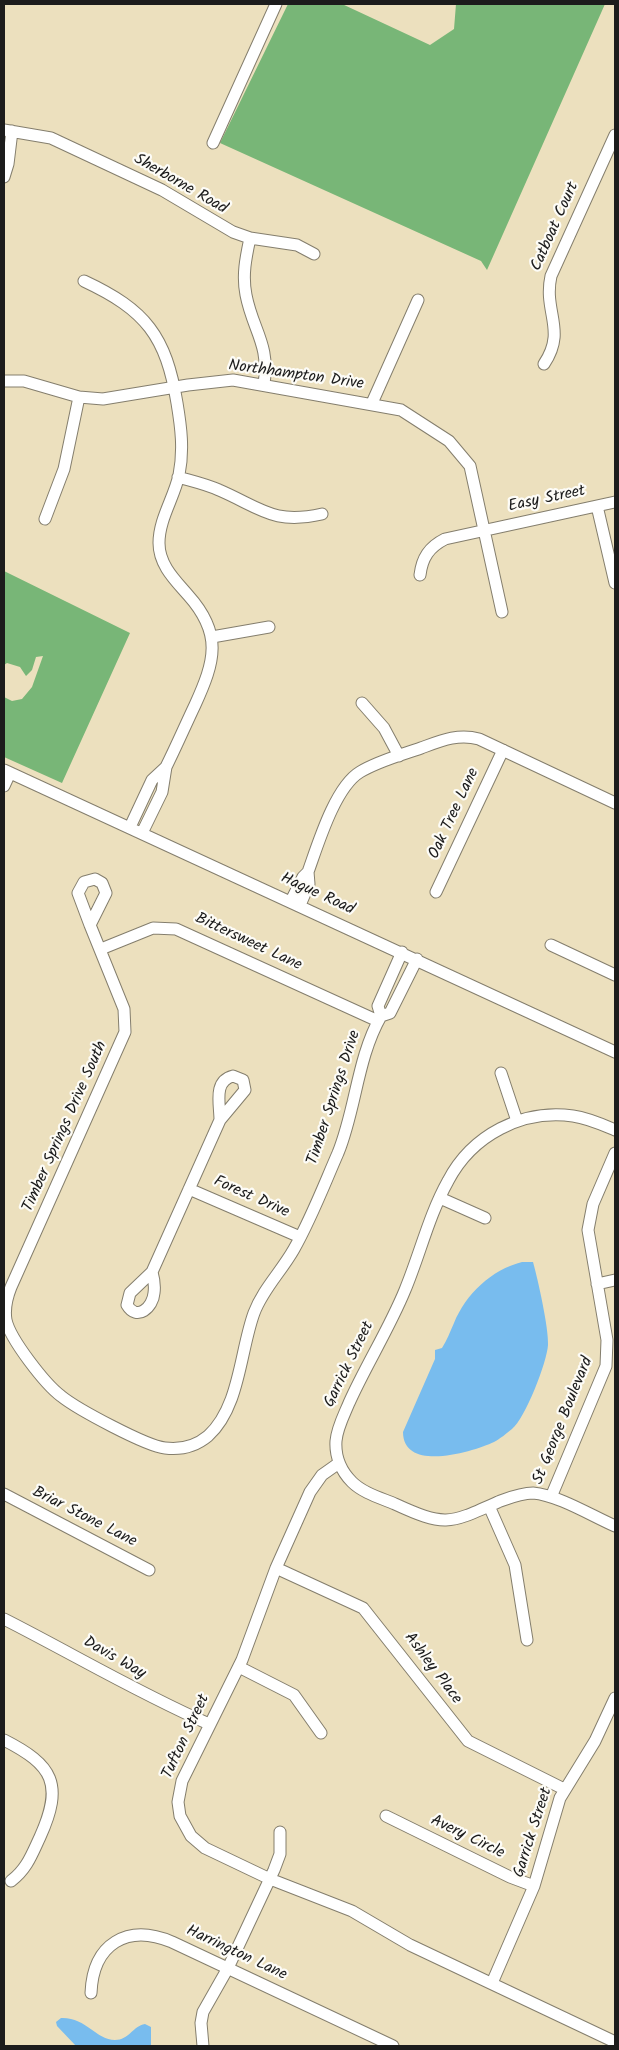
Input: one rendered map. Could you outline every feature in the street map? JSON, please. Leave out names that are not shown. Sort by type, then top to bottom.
[{"type":"street","points":[[213,143],[276,4]]},
{"type":"street","points":[[4,178],[10,156],[8,130]]},
{"type":"street","name":"Sherborne Road","points":[[8,130],[51,138],[162,190],[221,227],[250,238],[297,245],[314,254]]},
{"type":"street","name":"Catboat Court","points":[[544,364],[552,352],[556,336],[548,298],[551,276],[615,135]]},
{"type":"street","points":[[250,238],[245,265],[245,289],[264,347],[266,365],[264,384]]},
{"type":"street","points":[[84,281],[124,301],[148,324],[165,354],[175,387],[182,438],[178,477],[160,530],[160,556],[166,568],[201,610],[212,637],[212,660],[207,679],[166,767],[162,792],[142,832]]},
{"type":"street","points":[[372,403],[418,300]]},
{"type":"street","name":"Northhampton Drive","points":[[4,381],[32,382],[79,397],[110,398],[218,381],[264,384],[372,403],[405,412],[449,441],[460,451],[473,474],[502,612]]},
{"type":"street","points":[[45,519],[64,469],[79,397]]},
{"type":"street","points":[[178,477],[219,490],[272,516],[294,518],[322,514]]},
{"type":"street","name":"Easy Street","points":[[420,575],[423,560],[438,543],[485,530],[615,502]]},
{"type":"street","points":[[597,506],[615,583]]},
{"type":"street","points":[[212,637],[269,627]]},
{"type":"street","points":[[362,703],[384,728],[399,756]]},
{"type":"street","points":[[296,903],[309,884],[308,872],[316,847],[346,784],[365,769],[458,736],[479,739],[615,803]]},
{"type":"street","name":"Oak Tree Lane","points":[[436,892],[502,750]]},
{"type":"street","points":[[130,827],[152,780],[166,767]]},
{"type":"street","points":[[4,786],[7,771]]},
{"type":"street","name":"Hague Road","points":[[7,771],[615,1052]]},
{"type":"street","name":"Timber Springs Drive South","points":[[90,925],[124,1009],[124,1032],[8,1296],[6,1320],[15,1341],[56,1392],[75,1406],[157,1446],[185,1448]]},
{"type":"street","name":"Bittersweet Lane","points":[[101,949],[153,928],[176,929],[380,1018]]},
{"type":"street","points":[[551,946],[615,975]]},
{"type":"street","name":"Timber Springs Drive","points":[[185,1448],[202,1440],[219,1422],[239,1377],[257,1306],[300,1237],[341,1143],[365,1054],[380,1018],[378,1006],[402,952]]},
{"type":"street","name":"Timber Springs Drive","points":[[380,1018],[390,1013],[417,959]]},
{"type":"street","points":[[501,1073],[517,1121]]},
{"type":"street","name":"Garrick Street","points":[[615,1130],[583,1118],[545,1115],[517,1121],[483,1139],[467,1153],[452,1172],[440,1198],[404,1293],[368,1360],[339,1426],[336,1448],[340,1463],[349,1479],[358,1487],[432,1520],[460,1519],[525,1493],[551,1498],[615,1526]]},
{"type":"street","name":"Forest Drive","points":[[152,1272],[220,1120]]},
{"type":"street","name":"St George Boulevard","points":[[551,1498],[606,1366],[607,1340],[589,1239],[590,1216],[596,1196],[615,1153]]},
{"type":"street","name":"Forest Drive","points":[[189,1188],[300,1237]]},
{"type":"street","points":[[440,1198],[485,1218]]},
{"type":"street","points":[[597,1284],[615,1280]]},
{"type":"street","name":"Tufton Street","points":[[340,1463],[325,1472],[314,1484],[276,1568],[239,1667],[209,1724],[180,1788],[178,1810],[182,1823],[191,1836],[205,1848],[270,1879],[352,1911],[410,1945],[615,2042]]},
{"type":"street","name":"Briar Stone Lane","points":[[4,1494],[150,1570]]},
{"type":"street","points":[[489,1506],[515,1565],[527,1640]]},
{"type":"street","name":"Ashley Place","points":[[276,1568],[363,1608],[468,1740],[564,1789]]},
{"type":"street","name":"Davis Way","points":[[4,1619],[74,1655],[139,1692],[209,1724]]},
{"type":"street","points":[[239,1667],[294,1694],[321,1733]]},
{"type":"street","name":"Garrick Street","points":[[492,1983],[534,1886],[554,1812],[564,1789],[595,1741],[615,1698]]},
{"type":"street","points":[[4,1740],[40,1762],[49,1778],[52,1795],[51,1812],[28,1862],[21,1873],[11,1881]]},
{"type":"street","name":"Avery Circle","points":[[386,1816],[510,1877],[534,1886]]},
{"type":"street","points":[[203,2046],[202,2018],[270,1879],[280,1854],[280,1832]]},
{"type":"street","name":"Harrington Lane","points":[[91,1993],[95,1966],[104,1951],[120,1940],[137,1935],[160,1937],[393,2046]]},
{"type":"green space","points":[[288,4],[342,4],[430,45],[454,29],[456,4],[605,4],[487,270],[481,261],[220,143]]},
{"type":"green space","points":[[4,571],[130,633],[62,783],[4,757],[4,697],[12,701],[22,699],[32,687],[43,656],[36,657],[32,670],[26,676],[20,667],[7,663],[4,665]]},
{"type":"water","points":[[522,1262],[533,1262],[548,1338],[547,1353],[540,1376],[523,1414],[512,1429],[496,1441],[484,1446],[441,1456],[426,1456],[414,1452],[406,1445],[403,1432],[435,1359],[435,1350],[442,1348],[459,1312],[473,1293],[490,1277]]},
{"type":"water","points":[[61,2018],[77,2021],[108,2039],[115,2040],[124,2038],[137,2027],[145,2024],[151,2027],[151,2046],[76,2046],[57,2026],[56,2022]]}]
